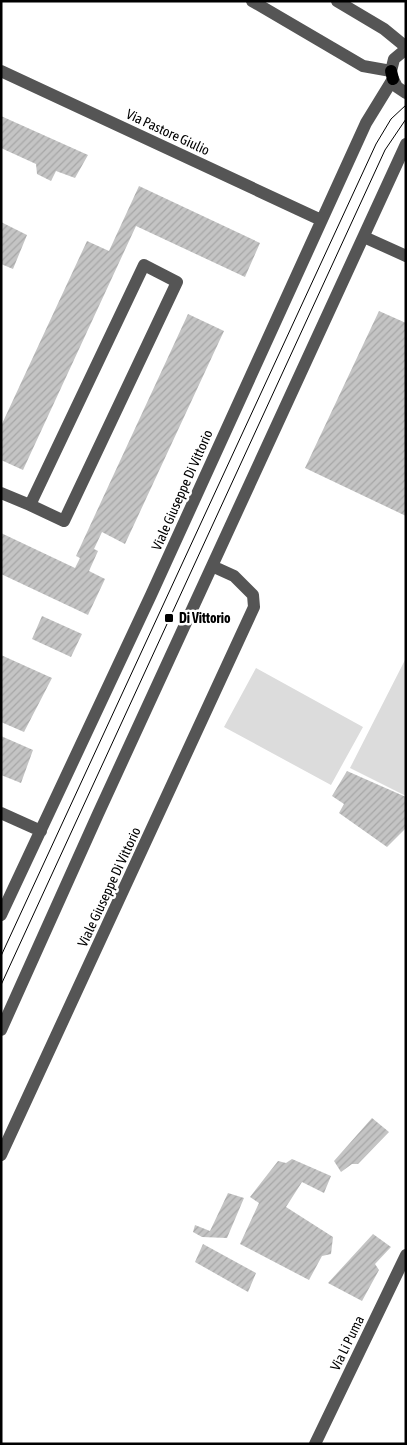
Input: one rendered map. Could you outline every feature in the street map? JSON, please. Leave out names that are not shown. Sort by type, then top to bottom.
[{"type":"street","points":[[252,1],[363,66],[392,75],[397,87],[406,93]]},
{"type":"street","points":[[337,1],[384,29],[406,48]]},
{"type":"street","name":"Viale Giuseppe Di Vittorio","points":[[1,915],[151,595],[366,123],[392,75],[394,59],[406,48]]},
{"type":"street","name":"Via Pastore Giulio","points":[[1,71],[321,220]]},
{"type":"street","points":[[1,1030],[406,144]]},
{"type":"street","points":[[364,236],[406,256]]},
{"type":"street","points":[[1,493],[64,521],[177,282],[144,265],[30,505]]},
{"type":"street","name":"Viale Giuseppe Di Vittorio","points":[[1,1155],[254,608],[253,595],[234,576],[212,566]]},
{"type":"street","points":[[1,813],[41,831]]},
{"type":"street","name":"Via Li Puma","points":[[315,1444],[406,1255]]},
{"type":"shaded area","points":[[406,658],[406,796],[350,768]]},
{"type":"shaded area","points":[[256,668],[363,727],[331,785],[224,727]]},
{"type":"building","points":[[1,116],[88,155],[75,178],[56,171],[51,181],[37,174],[36,164],[1,148]]},
{"type":"building","points":[[139,186],[260,243],[245,277],[136,226],[23,470],[1,460],[1,426],[87,241],[109,251]]},
{"type":"building","points":[[1,222],[27,235],[13,269],[1,264]]},
{"type":"building","points":[[379,311],[406,323],[406,516],[305,468]]},
{"type":"building","points":[[188,314],[224,331],[125,544],[102,532],[94,549],[98,551],[89,571],[105,579],[88,615],[1,574],[1,533],[75,568],[80,558],[76,556]]},
{"type":"building","points":[[42,616],[82,634],[71,657],[32,639]]},
{"type":"building","points":[[1,655],[52,678],[24,732],[1,722]]},
{"type":"building","points":[[1,736],[33,750],[21,783],[1,775]]},
{"type":"building","points":[[347,771],[406,797],[406,828],[387,847],[339,813],[344,804],[332,796]]},
{"type":"building","points":[[372,1118],[389,1132],[358,1164],[352,1164],[341,1172],[334,1161]]},
{"type":"building","points":[[292,1159],[331,1176],[324,1193],[302,1182],[286,1207],[333,1237],[331,1254],[322,1256],[309,1280],[240,1244],[259,1203],[250,1197],[278,1161],[286,1163]]},
{"type":"building","points":[[228,1193],[244,1198],[227,1238],[202,1237],[193,1232],[195,1225],[210,1231]]},
{"type":"building","points":[[373,1234],[391,1247],[375,1264],[379,1270],[362,1301],[328,1283]]},
{"type":"building","points":[[203,1244],[256,1273],[248,1292],[195,1262]]},
{"type":"tram line","points":[[1,956],[376,144],[391,119],[406,105]]},
{"type":"tram line","points":[[1,985],[385,150],[406,119]]},
{"type":"place","name":"Di Vittorio","points":[[169,618]]}]
